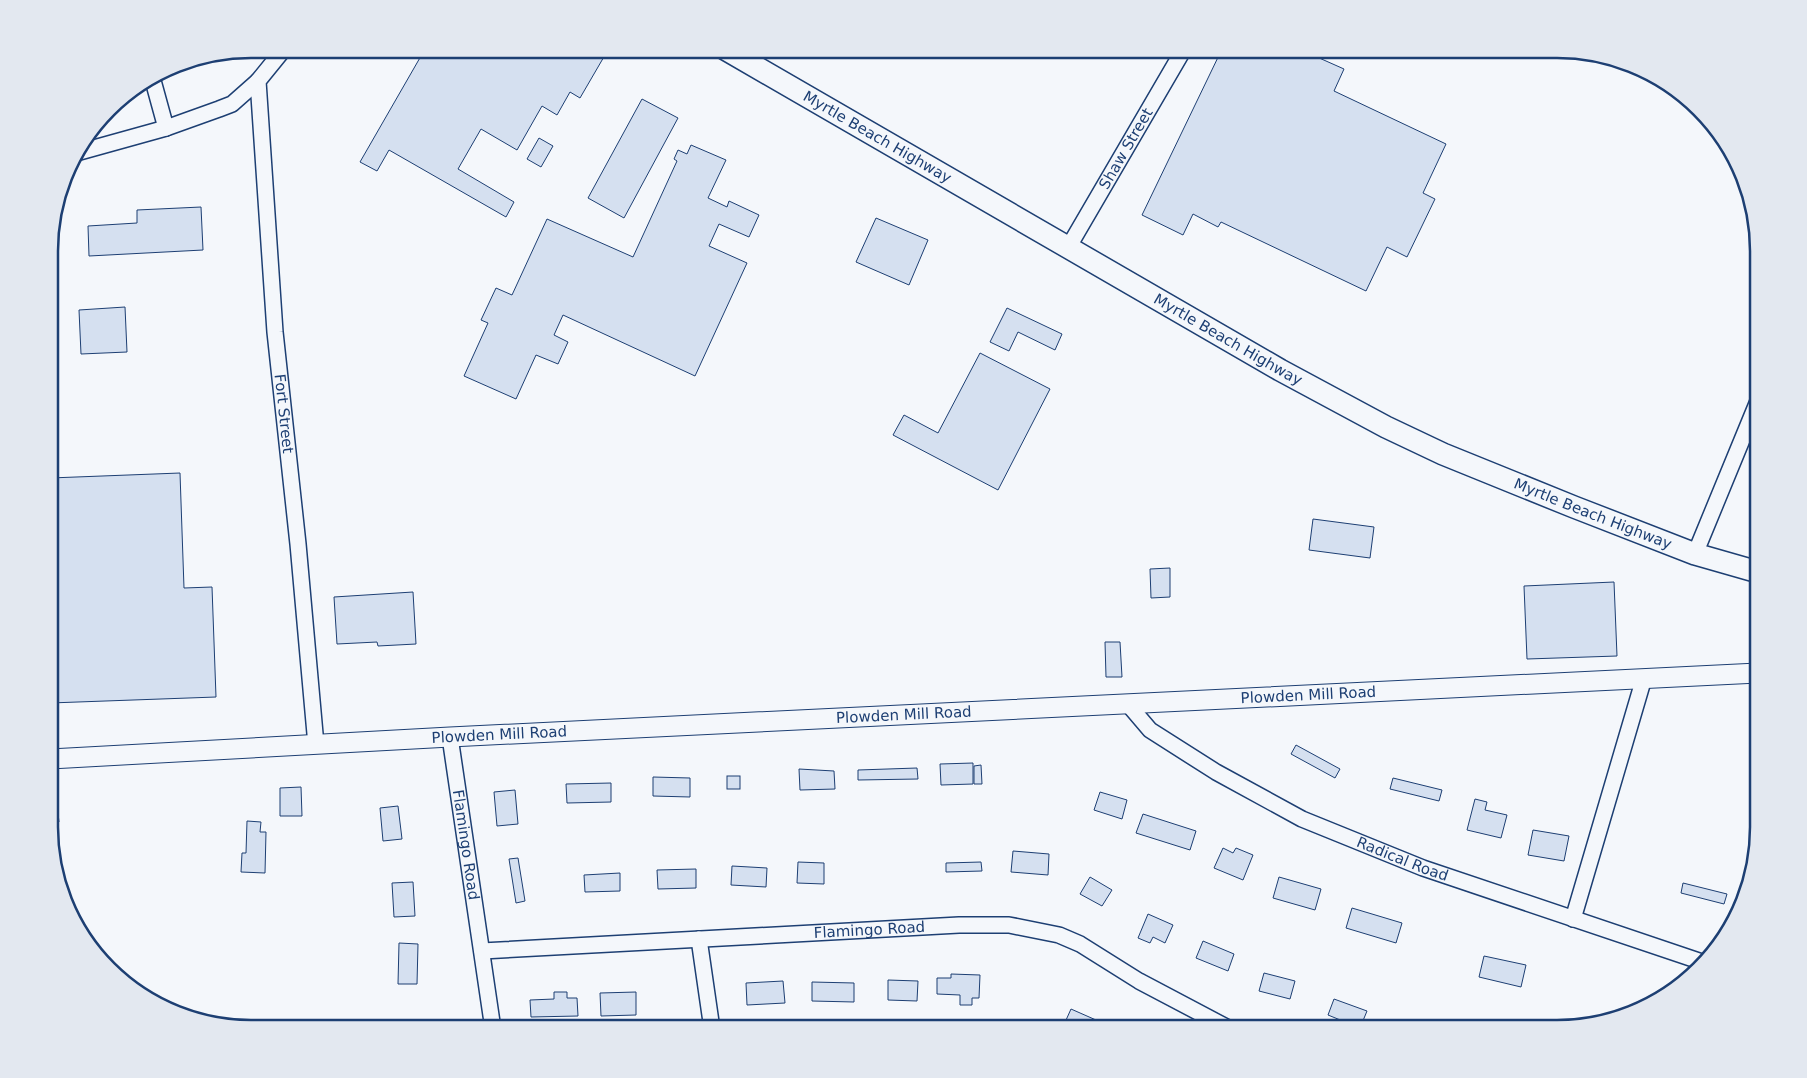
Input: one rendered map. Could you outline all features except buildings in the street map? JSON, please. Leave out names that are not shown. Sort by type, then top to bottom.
[{"type":"main road","name":"Myrtle Beach Highway","points":[[741,58],[1280,370],[1386,427],[1443,454],[1695,554],[1750,570]]},
{"type":"street","points":[[85,150],[166,128],[232,104],[258,81],[277,58]]},
{"type":"street","name":"Shaw Street","points":[[1068,248],[1179,58]]},
{"type":"street","name":"Fort Street","points":[[258,81],[275,332],[298,544],[316,745]]},
{"type":"street","points":[[154,83],[166,128]]},
{"type":"street","points":[[1695,554],[1750,420]]},
{"type":"street","name":"Plowden Mill Road","points":[[58,759],[450,737],[1750,673]]},
{"type":"street","points":[[1573,919],[1644,678]]},
{"type":"street","name":"Radical Road","points":[[1127,703],[1150,730],[1216,772],[1302,819],[1423,868],[1697,960]]},
{"type":"street","name":"Flamingo Road","points":[[450,737],[492,1020]]},
{"type":"street","name":"Flamingo Road","points":[[482,951],[960,925],[1026,926],[1059,935],[1080,944],[1139,981],[1213,1020]]},
{"type":"street","points":[[699,939],[711,1020]]}]
